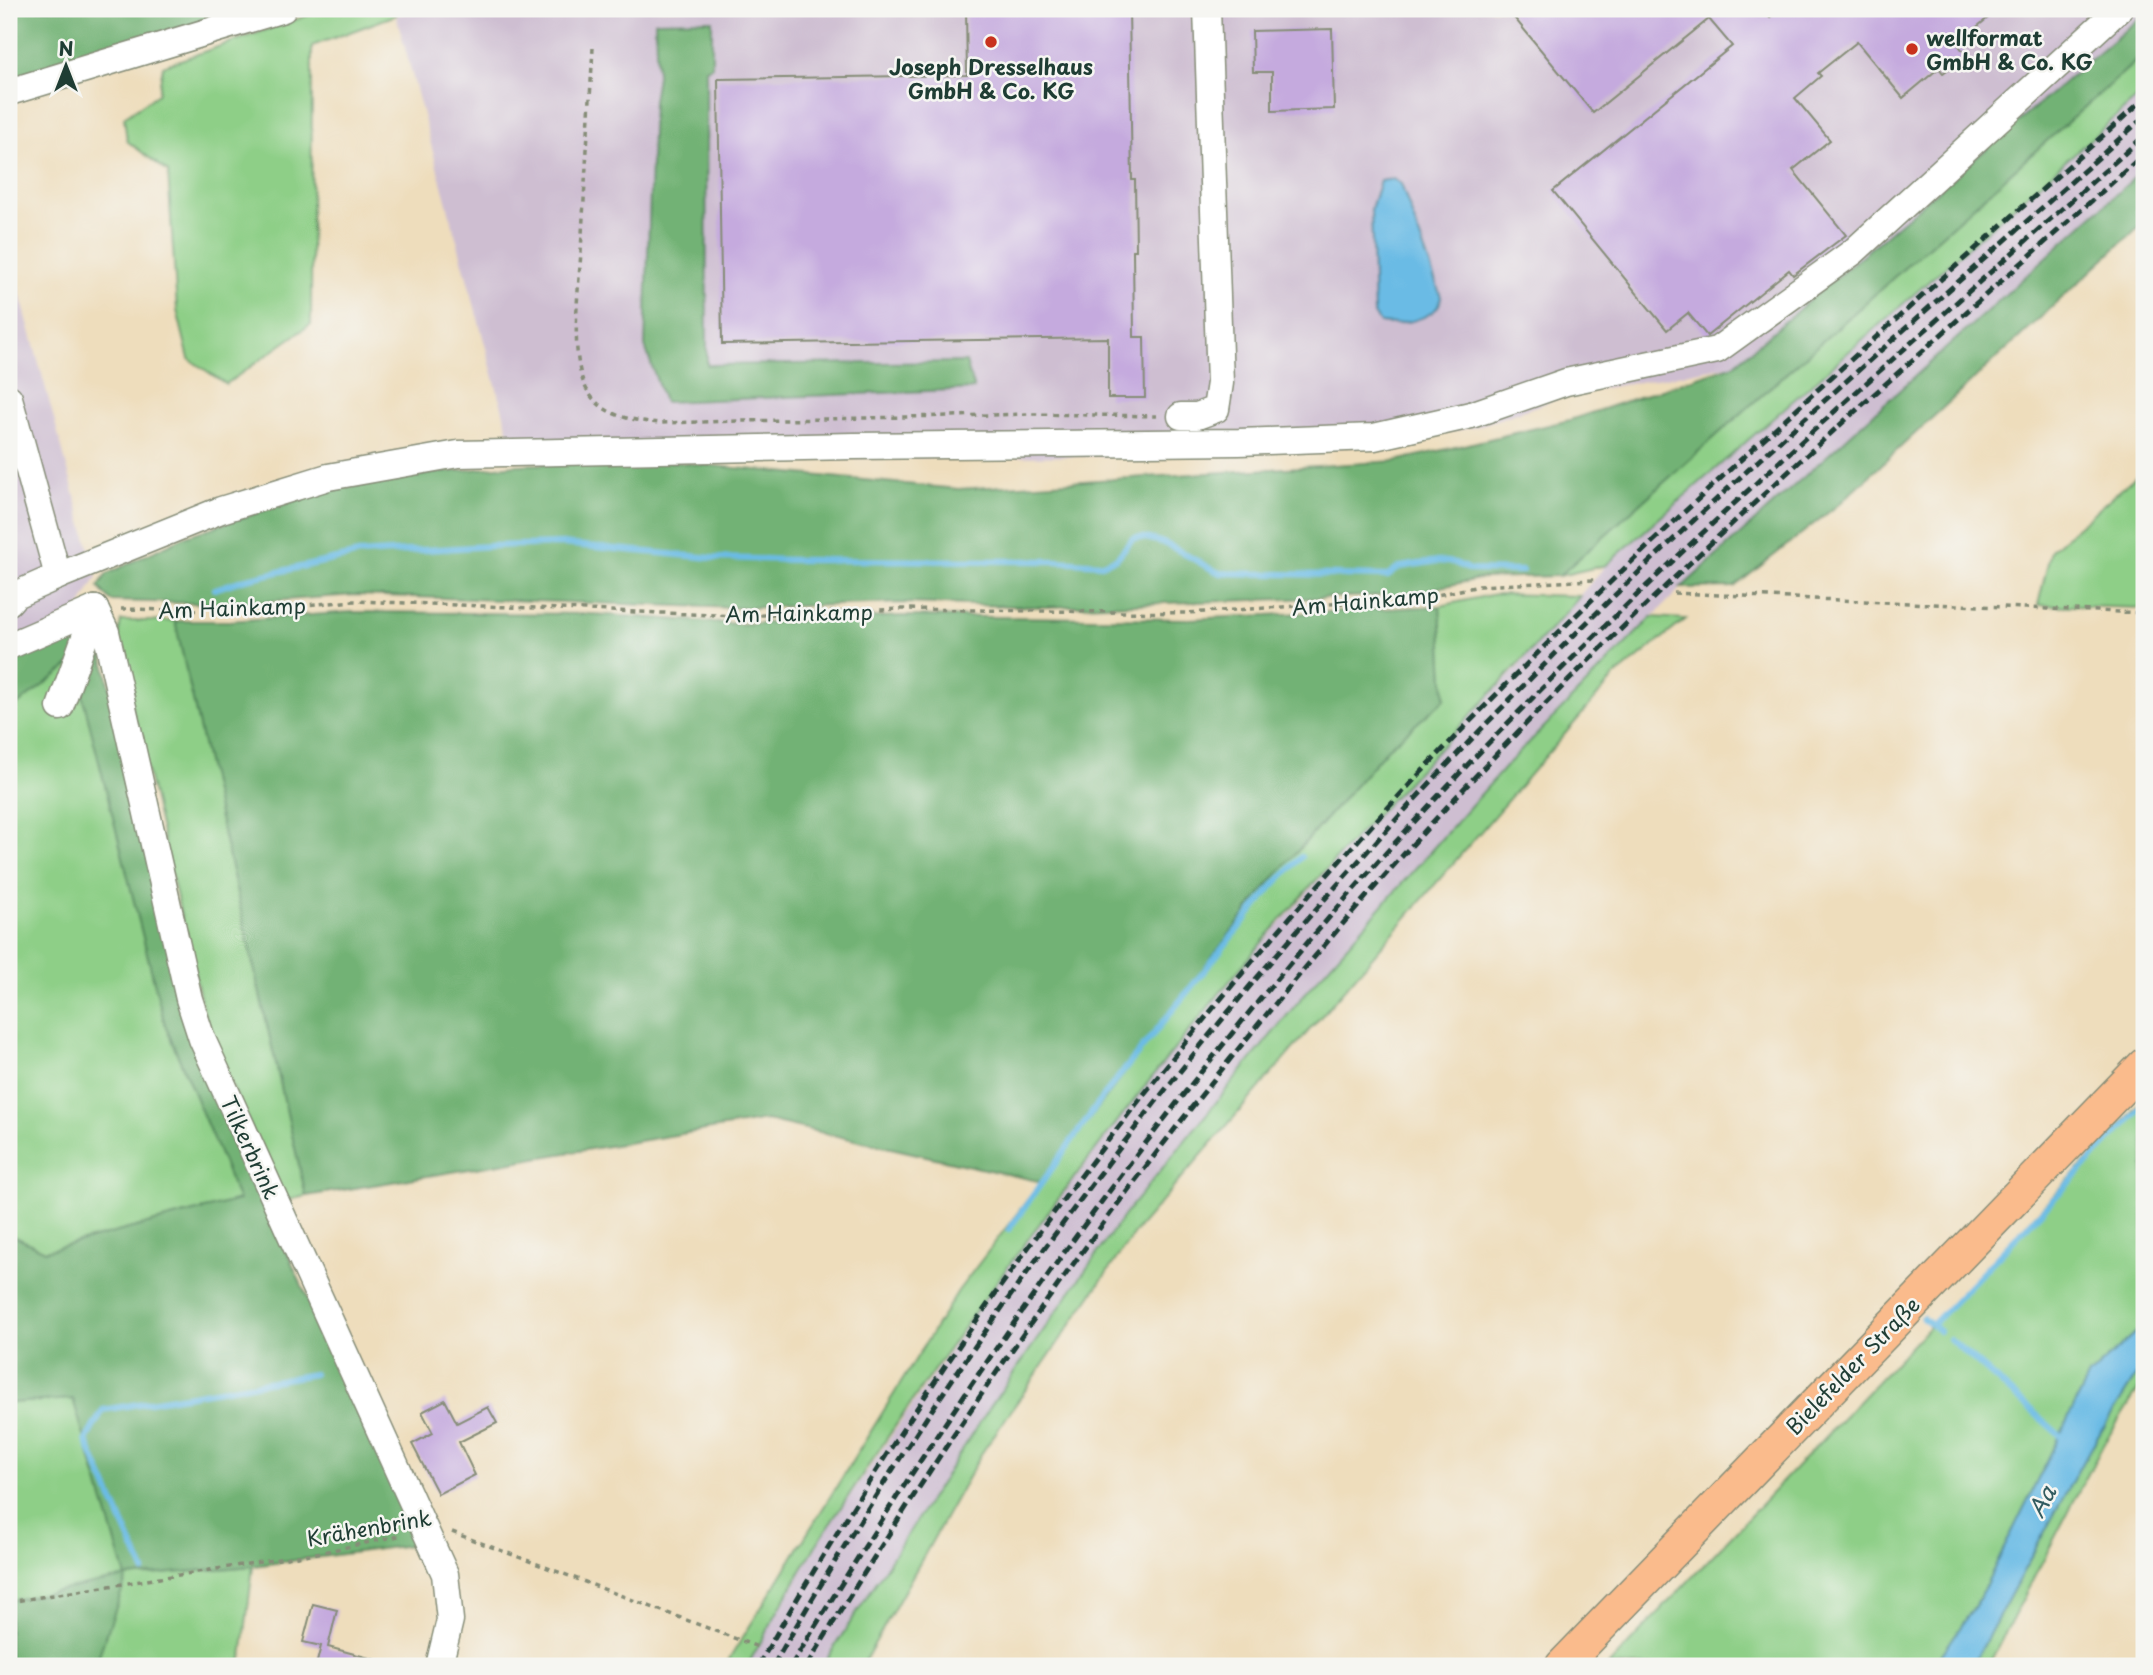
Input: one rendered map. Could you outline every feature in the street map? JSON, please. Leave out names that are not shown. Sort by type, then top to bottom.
[{"type":"main road","name":"Bielefelder Straße","points":[[1562,1666],[2144,1065]]},
{"type":"street","points":[[9,92],[283,9]]},
{"type":"street","points":[[1181,416],[1197,416],[1216,408],[1220,383],[1207,9]]},
{"type":"street","points":[[11,594],[221,510],[328,477],[458,454],[1239,442],[1374,437],[1471,415],[1566,382],[1717,350],[1853,252],[2119,9]]},
{"type":"street","points":[[9,398],[58,576]]},
{"type":"street","points":[[9,646],[95,609]]},
{"type":"street","points":[[60,707],[95,609]]},
{"type":"street","name":"Tilkerbrink","points":[[95,609],[106,632],[189,999],[202,1039],[445,1574],[450,1620],[439,1666]]},
{"type":"path","points":[[593,48],[578,301],[579,358],[584,384],[600,406],[621,419],[660,423],[1030,414],[1181,416]]},
{"type":"path","name":"Am Hainkamp","points":[[95,609],[229,611],[355,601],[740,616],[902,610],[1188,613],[1423,598],[1479,586],[1595,580]]},
{"type":"path","points":[[1674,593],[2144,614]]},
{"type":"path","name":"Krähenbrink","points":[[9,1602],[323,1552],[445,1529],[758,1647]]},
{"type":"shaded area","points":[[418,9],[2144,9],[2144,14],[1734,365],[1572,394],[1475,427],[1378,445],[1110,456],[652,460],[511,441],[396,15]]},
{"type":"shaded area","points":[[2144,92],[2144,169],[1681,588],[1506,766],[1312,985],[1124,1215],[988,1410],[822,1666],[747,1666],[821,1538],[994,1286],[1138,1095],[1254,953],[1396,792],[1516,669],[1606,565]]},
{"type":"shaded area","points":[[9,253],[97,577],[69,626],[9,657]]},
{"type":"green space","points":[[9,9],[242,9],[9,80]]},
{"type":"green space","points":[[326,9],[395,9],[396,15],[312,46],[311,324],[226,384],[189,359],[177,310],[168,172],[127,141],[124,117],[158,94],[163,66]]},
{"type":"green space","points":[[2144,14],[2144,54],[1559,576],[1483,578],[1404,595],[1046,607],[903,603],[738,608],[355,595],[228,604],[111,601],[98,587],[107,574],[186,536],[325,491],[428,474],[516,465],[652,460],[958,489],[1396,461],[1570,420],[1734,365]]},
{"type":"green space","points":[[712,20],[712,66],[706,69],[707,365],[966,362],[974,389],[664,402],[645,346],[653,101],[657,76],[655,21]]},
{"type":"green space","points":[[2144,54],[2144,92],[1606,565],[1559,576]]},
{"type":"green space","points":[[2144,169],[2144,222],[1839,504],[1734,587],[1681,588]]},
{"type":"green space","points":[[2144,469],[2144,608],[2038,605],[2051,550]]},
{"type":"green space","points":[[1495,594],[1580,596],[1292,908],[1138,1095],[1028,1239],[923,1386],[822,1536],[747,1666],[725,1666],[958,1291],[1260,894],[1387,749],[1445,699],[1440,606]]},
{"type":"green space","points":[[1440,606],[1445,699],[1387,749],[1260,894],[1042,1182],[766,1120],[306,1196],[175,621],[229,621],[352,612],[593,614],[740,624],[902,616],[1190,619]]},
{"type":"green space","points":[[1652,617],[1686,619],[1614,677],[1135,1232],[981,1454],[862,1666],[822,1666],[988,1410],[1124,1215],[1312,985],[1506,766]]},
{"type":"green space","points":[[121,621],[175,621],[306,1196],[284,1201],[209,1035],[117,642]]},
{"type":"green space","points":[[69,626],[99,640],[192,1041],[418,1544],[253,1566],[127,1577],[95,1666],[9,1666],[9,1601],[126,1577],[73,1399],[9,1403],[9,1234],[45,1251],[239,1200],[165,1025],[74,662],[9,711],[9,657]]},
{"type":"green space","points":[[74,661],[165,1025],[239,1200],[45,1251],[9,1234],[9,711]]},
{"type":"green space","points":[[2144,1100],[2144,1325],[2089,1376],[1977,1603],[1934,1666],[1608,1666]]},
{"type":"green space","points":[[2144,1363],[2144,1381],[2103,1445],[1988,1666],[1972,1666],[2084,1459]]},
{"type":"green space","points":[[73,1399],[127,1577],[253,1566],[241,1666],[95,1666],[126,1578],[9,1601],[9,1403]]},
{"type":"water","points":[[1393,179],[1401,184],[1441,297],[1439,305],[1426,316],[1388,324],[1380,323],[1374,314],[1371,209],[1380,181]]},
{"type":"water","name":"Aa","points":[[2144,1325],[2144,1363],[2084,1459],[1972,1666],[1934,1666],[1977,1603],[2089,1376]]},
{"type":"building","points":[[966,9],[1129,9],[1132,180],[1135,180],[1134,337],[1144,337],[1145,398],[1108,398],[1108,338],[722,344],[718,79],[967,75]]},
{"type":"building","points":[[1507,9],[1763,9],[1770,17],[1779,9],[1999,9],[1957,43],[1966,55],[1943,73],[1939,68],[1903,98],[1857,42],[1818,73],[1821,76],[1795,98],[1830,140],[1793,170],[1846,235],[1793,275],[1789,270],[1707,336],[1688,313],[1667,330],[1553,191],[1732,46],[1709,19],[1593,113]]},
{"type":"building","points":[[1332,29],[1334,109],[1272,111],[1272,72],[1253,72],[1252,31]]},
{"type":"building","points":[[445,1400],[457,1423],[488,1407],[497,1423],[459,1442],[475,1475],[438,1494],[412,1444],[433,1433],[422,1412]]},
{"type":"building","points":[[313,1604],[337,1610],[328,1647],[377,1660],[376,1666],[316,1666],[321,1646],[303,1642]]},
{"type":"waterway","points":[[215,589],[242,580],[359,554],[562,544],[712,558],[1057,561],[1102,564],[1117,558],[1133,538],[1145,538],[1178,550],[1220,573],[1388,576],[1400,567],[1438,561],[1455,563],[1470,570],[1522,571]]},
{"type":"waterway","points":[[1009,1229],[1105,1094],[1271,888],[1301,857]]},
{"type":"waterway","points":[[1932,1325],[2144,1105]]},
{"type":"waterway","points":[[1923,1318],[1939,1331]]},
{"type":"waterway","points":[[1950,1339],[2064,1439]]},
{"type":"waterway","points":[[144,1571],[86,1440],[103,1410],[314,1374]]},
{"type":"railway","points":[[758,1666],[824,1554],[967,1334],[1122,1123],[1203,1020],[1287,920],[1465,727],[1653,541],[1848,362],[2144,99]]},
{"type":"railway","points":[[773,1666],[854,1531],[940,1398],[1030,1268],[1125,1141],[1326,897],[1433,780],[1615,595],[1839,388],[2144,117]]},
{"type":"railway","points":[[791,1666],[928,1450],[1073,1240],[1228,1038],[1394,844],[1482,750],[1665,568],[1855,393],[2144,136]]},
{"type":"railway","points":[[807,1666],[942,1453],[1086,1246],[1240,1047],[1404,854],[1490,761],[1671,581],[1859,408],[2144,154]]},
{"type":"place","name":"Joseph Dresselhaus GmbH & Co. KG","points":[[991,42]]},
{"type":"place","name":"wellformat GmbH & Co. KG","points":[[1912,49]]}]
